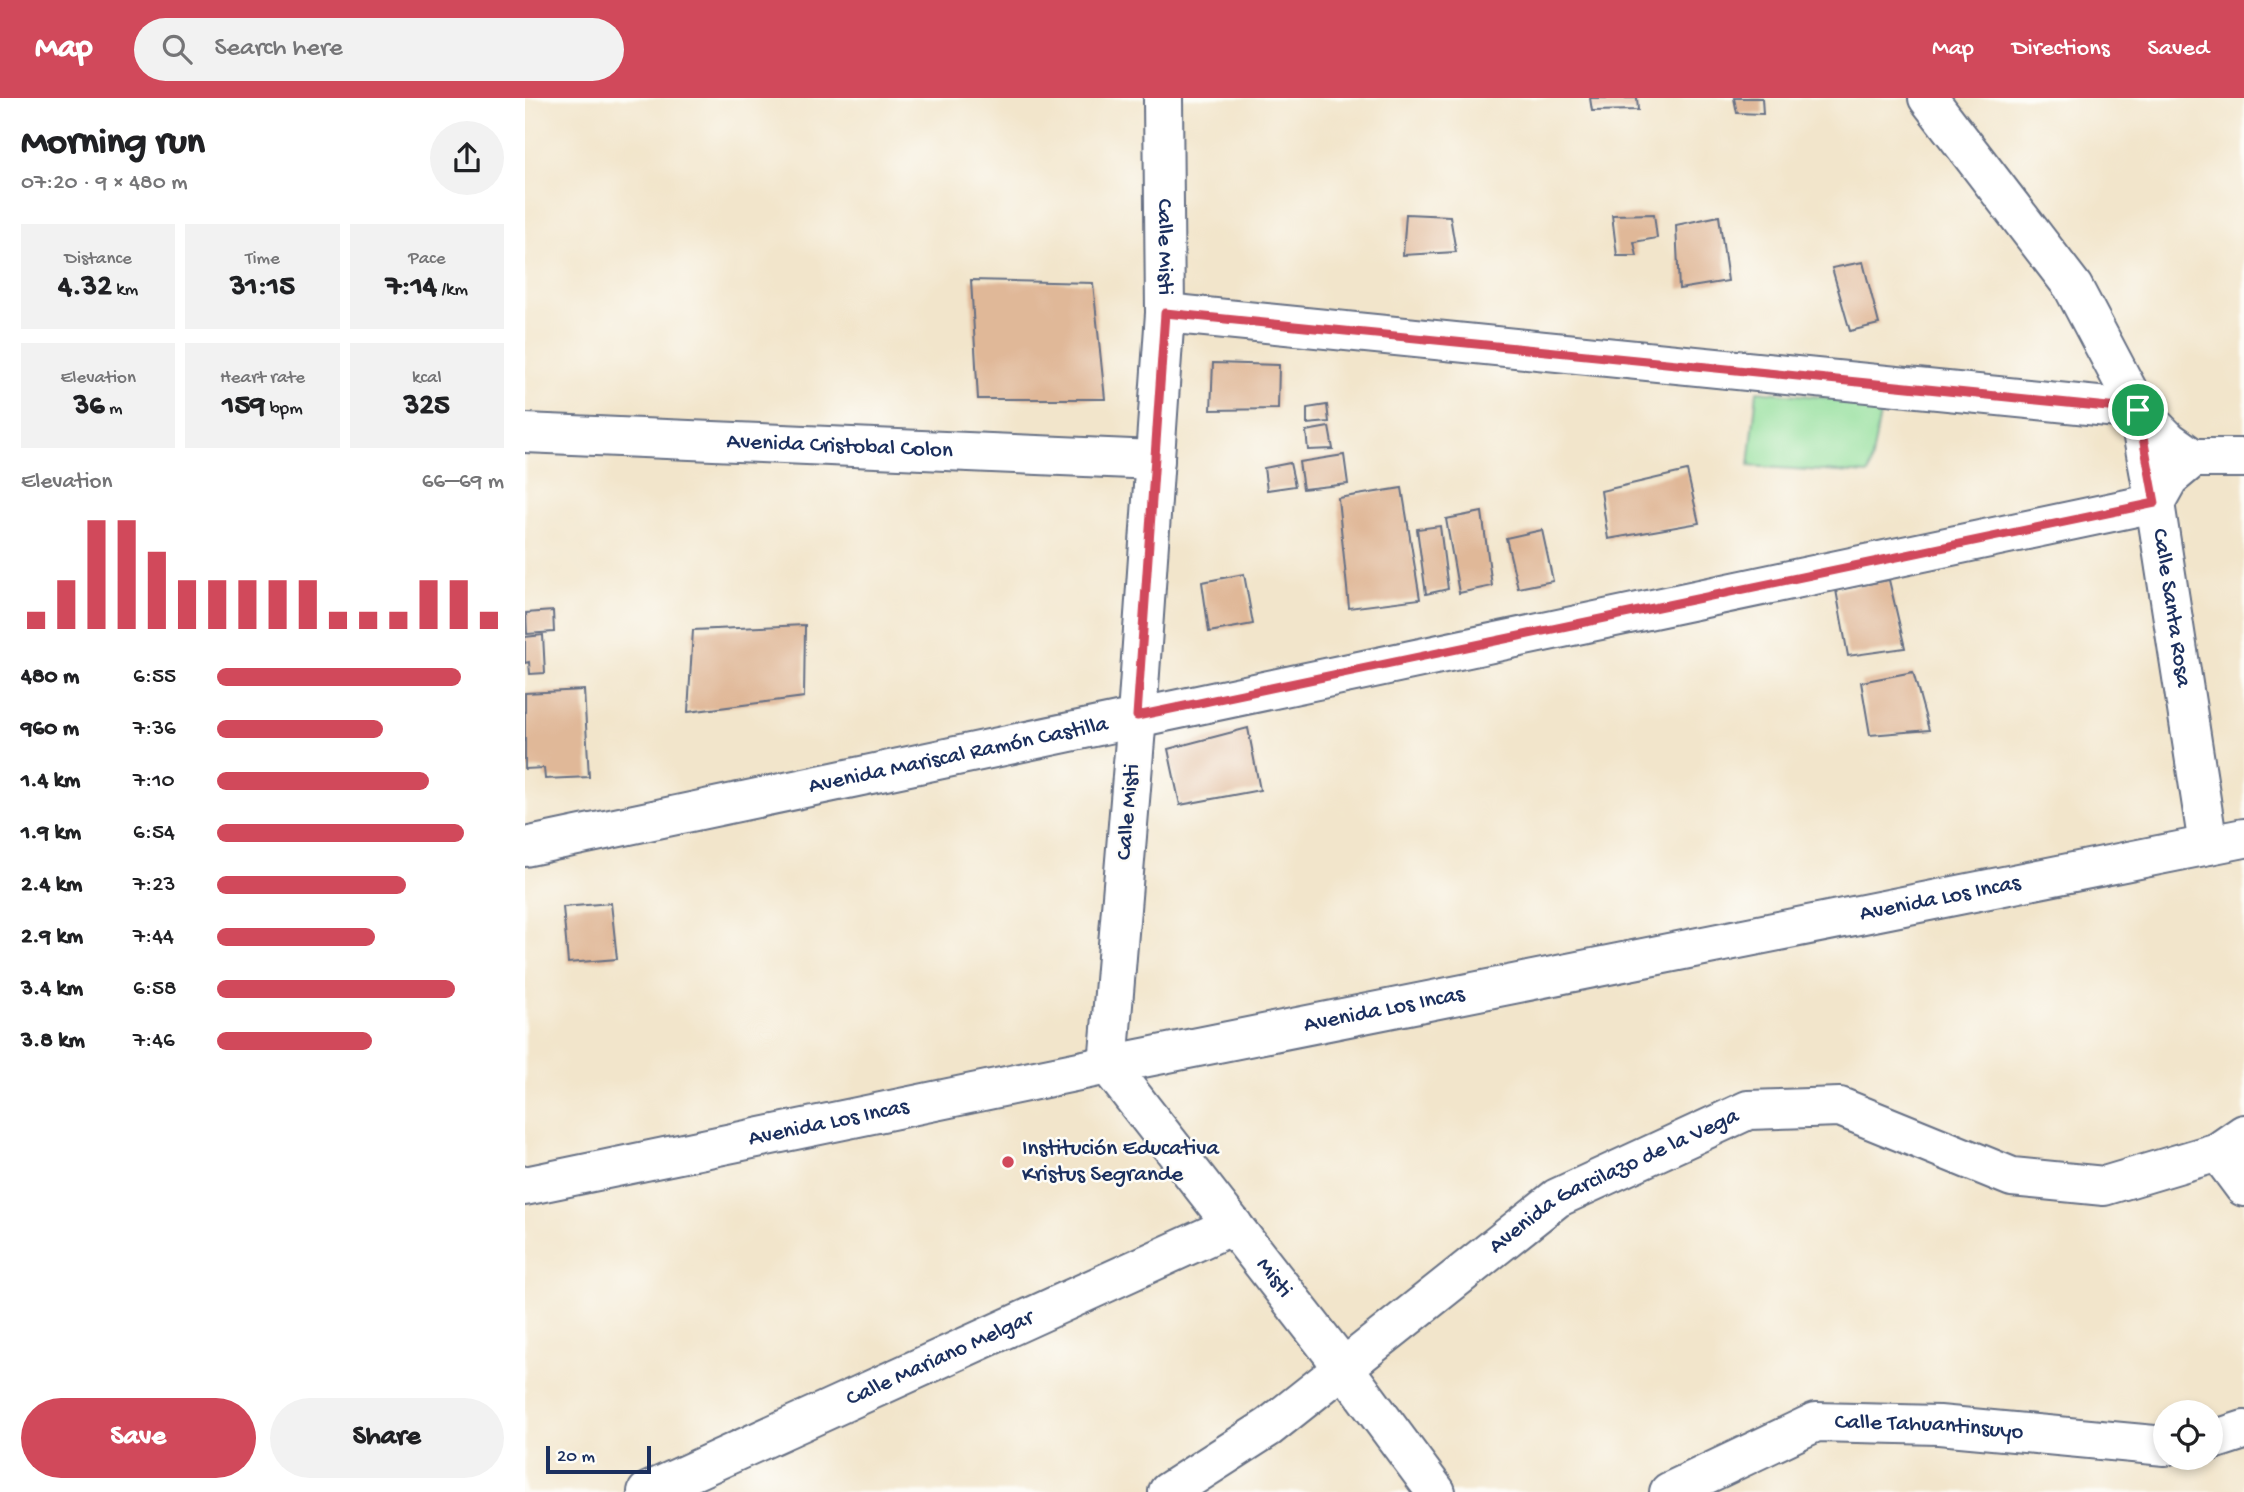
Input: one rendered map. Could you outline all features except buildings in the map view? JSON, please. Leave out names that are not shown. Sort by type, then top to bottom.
[{"type":"street","name":"Calle Misti","points":[[1108,1065],[1137,716],[1165,313],[1164,98]]},
{"type":"street","name":"Calle Santa Rosa","points":[[1928,98],[2073,287],[2138,410],[2226,841]]},
{"type":"street","points":[[1165,313],[2138,410],[2169,441],[2193,458],[2244,458]]},
{"type":"street","name":"Avenida Cristobal Colon","points":[[525,433],[1155,460]]},
{"type":"street","points":[[2155,503],[2169,478],[2193,458]]},
{"type":"street","name":"Avenida Mariscal Ramón Castilla","points":[[525,847],[2155,503]]},
{"type":"street","name":"Avenida Los Incas","points":[[525,1186],[1108,1065],[2226,841]]},
{"type":"street","name":"Misti","points":[[1108,1065],[1344,1368],[1436,1492]]},
{"type":"street","name":"Avenida Garcilazo de la Vega","points":[[1168,1492],[1269,1427],[1557,1198],[1748,1110],[1840,1107],[2013,1177],[2104,1186],[2231,1143]]},
{"type":"street","points":[[2231,1143],[2244,1187]]},
{"type":"street","name":"Calle Mariano Melgar","points":[[647,1492],[1233,1226]]},
{"type":"street","name":"Calle Tahuantinsuyo","points":[[1669,1492],[1816,1422],[1940,1425],[2153,1445]]},
{"type":"street","points":[[2223,1437],[2244,1430]]},
{"type":"green space","points":[[1757,391],[1882,403],[1869,474],[1749,466]]},
{"type":"place","name":"Institución Educativa Kristus Segrande","points":[[1008,1162]]},
{"type":"route","points":[[1165,313],[2138,410],[2155,503],[1137,716],[1165,313]]}]
